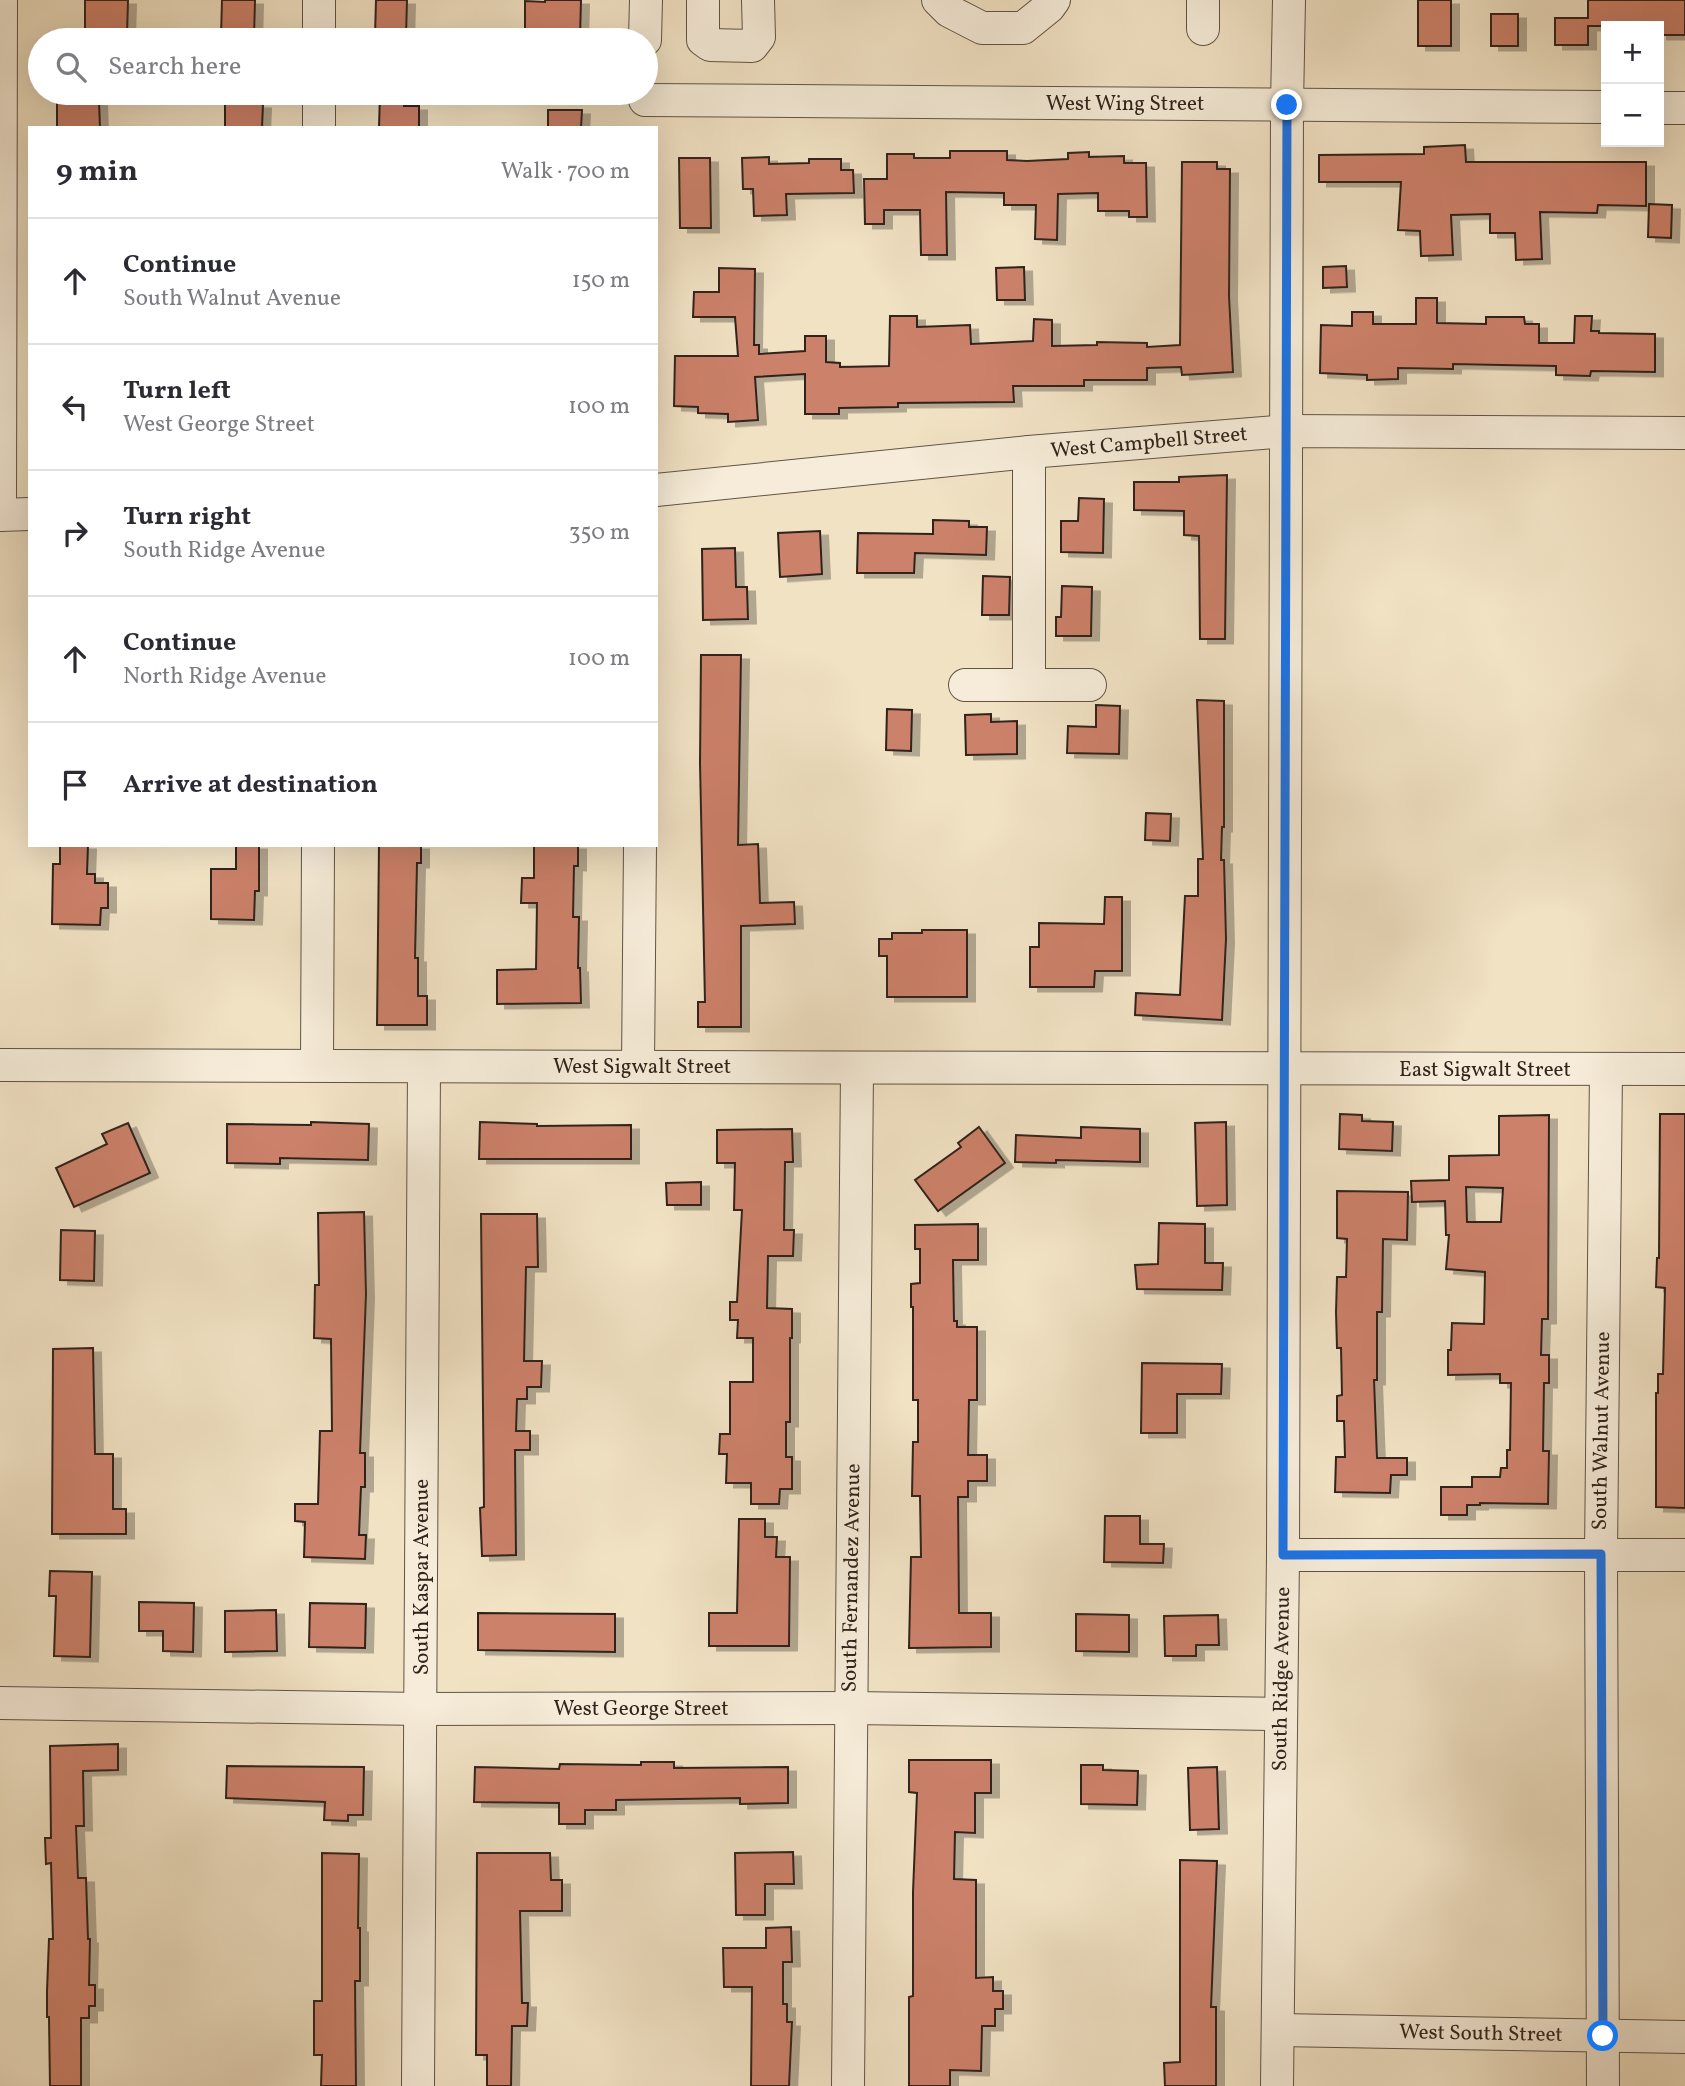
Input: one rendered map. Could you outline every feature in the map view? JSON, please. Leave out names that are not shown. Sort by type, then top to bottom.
[{"type":"street","points":[[1,0],[0,515],[28,514]]},
{"type":"street","points":[[319,0],[319,28]]},
{"type":"street","points":[[646,0],[646,28]]},
{"type":"street","points":[[703,0],[703,40],[710,45],[752,46],[759,37],[758,0]]},
{"type":"street","points":[[938,0],[949,11],[982,28],[1023,28],[1054,0]]},
{"type":"street","name":"South Ridge Avenue","points":[[1277,2086],[1283,1555],[1289,0]]},
{"type":"street","points":[[319,105],[319,126]]},
{"type":"street","name":"West Wing Street","points":[[645,107],[1601,107]]},
{"type":"street","points":[[1664,108],[1685,108]]},
{"type":"street","name":"West Campbell Street","points":[[658,489],[1029,452],[1287,431],[1685,433]]},
{"type":"street","points":[[1028,685],[1029,452]]},
{"type":"street","points":[[965,685],[1090,685]]},
{"type":"street","points":[[317,1065],[318,847]]},
{"type":"street","points":[[638,1066],[640,847]]},
{"type":"street","name":"West Sigwalt Street","points":[[0,1065],[1285,1070]]},
{"type":"street","name":"South Kaspar Avenue","points":[[418,2086],[424,1067]]},
{"type":"street","name":"South Fernandez Avenue","points":[[848,2086],[857,1069]]},
{"type":"street","name":"South Walnut Avenue","points":[[1603,2086],[1601,1554],[1606,1069]]},
{"type":"street","name":"East Sigwalt Street","points":[[1285,1070],[1685,1069]]},
{"type":"street","points":[[1283,1555],[1685,1555]]},
{"type":"street","name":"West George Street","points":[[0,1703],[422,1709],[851,1708],[1281,1714]]},
{"type":"street","name":"West South Street","points":[[1278,2030],[1685,2037]]},
{"type":"building","points":[[85,0],[128,0],[127,28],[85,28]]},
{"type":"building","points":[[222,0],[255,0],[254,28],[221,28]]},
{"type":"building","points":[[376,0],[407,0],[406,28],[375,28]]},
{"type":"building","points":[[581,0],[580,28],[525,28],[525,1]]},
{"type":"building","points":[[1418,0],[1451,0],[1451,46],[1418,46]]},
{"type":"building","points":[[1588,0],[1685,0],[1685,35],[1664,35],[1664,21],[1601,21],[1601,26],[1588,26],[1588,45],[1555,45],[1555,18],[1588,18]]},
{"type":"building","points":[[1491,14],[1518,14],[1518,46],[1491,46]]},
{"type":"building","points":[[57,105],[99,105],[100,126],[57,126]]},
{"type":"building","points":[[225,105],[263,105],[262,126],[225,126]]},
{"type":"building","points":[[380,105],[419,106],[419,126],[379,126]]},
{"type":"building","points":[[548,110],[582,110],[581,126],[548,126]]},
{"type":"building","points":[[1465,145],[1466,162],[1646,162],[1646,206],[1598,205],[1597,213],[1540,212],[1542,259],[1516,260],[1515,233],[1490,233],[1490,214],[1451,215],[1453,255],[1421,256],[1420,231],[1398,230],[1401,182],[1319,182],[1319,155],[1424,154],[1424,147]]},
{"type":"building","points":[[950,151],[1007,151],[1007,160],[1027,161],[1068,159],[1068,153],[1089,152],[1089,157],[1124,156],[1124,163],[1146,163],[1147,217],[1129,217],[1129,211],[1098,211],[1098,193],[1058,194],[1057,240],[1035,239],[1036,205],[1004,205],[1004,193],[946,192],[947,255],[921,255],[920,210],[884,210],[884,224],[865,224],[864,179],[887,179],[887,154],[914,154],[914,158],[950,158]]},
{"type":"building","points":[[769,157],[769,164],[809,163],[809,159],[841,159],[841,170],[853,170],[854,193],[786,194],[787,215],[754,216],[753,189],[743,189],[742,158]]},
{"type":"building","points":[[679,158],[710,158],[711,228],[680,228]]},
{"type":"building","points":[[1182,162],[1217,162],[1217,169],[1230,169],[1229,296],[1233,372],[1182,375],[1181,367],[1147,368],[1147,380],[1084,380],[1084,386],[1013,386],[1014,402],[898,403],[898,407],[839,408],[839,414],[805,414],[805,374],[755,377],[758,420],[728,422],[728,414],[698,413],[698,407],[674,406],[675,356],[738,356],[735,317],[693,317],[694,292],[719,292],[719,268],[755,269],[754,345],[759,345],[759,354],[805,351],[805,336],[826,336],[826,362],[840,363],[840,367],[889,366],[890,316],[917,316],[917,327],[970,325],[971,344],[1033,341],[1034,319],[1052,320],[1052,346],[1097,345],[1097,342],[1147,343],[1147,347],[1180,345]]},
{"type":"building","points":[[1649,204],[1672,205],[1671,238],[1648,237]]},
{"type":"building","points":[[1346,266],[1347,287],[1323,288],[1323,267]]},
{"type":"building","points":[[1024,267],[1025,300],[997,300],[996,268]]},
{"type":"building","points":[[1416,298],[1437,298],[1437,323],[1486,324],[1486,317],[1524,317],[1525,324],[1539,324],[1539,343],[1574,343],[1575,316],[1592,316],[1591,331],[1599,333],[1655,334],[1655,372],[1591,371],[1590,376],[1556,375],[1556,366],[1453,364],[1453,369],[1398,368],[1398,379],[1367,380],[1367,375],[1320,373],[1321,325],[1352,326],[1352,312],[1373,312],[1373,324],[1416,324]]},
{"type":"building","points":[[1227,475],[1225,639],[1200,639],[1199,536],[1184,535],[1184,511],[1134,510],[1134,482],[1179,482],[1179,477]]},
{"type":"building","points":[[1079,498],[1104,499],[1103,553],[1061,552],[1061,521],[1078,521]]},
{"type":"building","points":[[933,520],[969,521],[969,527],[987,527],[986,555],[915,553],[914,573],[857,573],[858,533],[933,534]]},
{"type":"building","points":[[820,531],[822,574],[780,577],[778,533]]},
{"type":"building","points":[[735,548],[736,587],[747,587],[748,619],[703,620],[702,549]]},
{"type":"building","points":[[983,576],[1010,577],[1009,615],[982,615]]},
{"type":"building","points":[[1062,586],[1092,587],[1091,636],[1056,636],[1056,617],[1061,617]]},
{"type":"building","points":[[701,655],[741,655],[738,845],[758,844],[760,903],[794,902],[795,924],[741,926],[741,1027],[698,1027],[698,1002],[705,1002],[700,763]]},
{"type":"building","points":[[1197,700],[1224,701],[1224,827],[1221,860],[1224,860],[1226,939],[1222,1020],[1135,1015],[1136,993],[1180,995],[1185,896],[1198,896],[1198,859],[1203,859]]},
{"type":"building","points":[[1096,705],[1120,706],[1119,754],[1067,753],[1068,726],[1096,727]]},
{"type":"building","points":[[887,709],[912,710],[911,751],[886,750]]},
{"type":"building","points":[[991,714],[991,722],[1017,721],[1017,754],[966,755],[965,715]]},
{"type":"building","points":[[1146,813],[1171,814],[1170,841],[1145,840]]},
{"type":"building","points":[[60,847],[88,847],[87,874],[95,874],[95,883],[108,883],[108,908],[101,908],[100,925],[52,924],[53,864],[60,864]]},
{"type":"building","points":[[236,847],[259,847],[259,891],[255,891],[254,920],[211,919],[211,869],[236,869]]},
{"type":"building","points":[[379,847],[421,847],[421,863],[417,863],[415,958],[418,958],[418,996],[427,996],[427,1025],[377,1025]]},
{"type":"building","points":[[534,847],[578,847],[578,866],[574,866],[573,917],[579,917],[578,968],[581,1003],[497,1004],[497,970],[536,969],[537,903],[521,903],[522,878],[534,878]]},
{"type":"building","points":[[1105,897],[1122,897],[1122,971],[1095,971],[1094,987],[1030,987],[1030,947],[1039,947],[1039,923],[1104,924]]},
{"type":"building","points":[[922,930],[967,930],[967,997],[887,997],[887,956],[879,956],[879,939],[892,939],[892,933],[922,933]]},
{"type":"building","points":[[1340,1114],[1362,1115],[1362,1121],[1393,1122],[1392,1151],[1339,1149]]},
{"type":"building","points":[[1660,1114],[1685,1114],[1685,1508],[1656,1507],[1656,1393],[1658,1374],[1663,1374],[1665,1288],[1656,1287],[1659,1258]]},
{"type":"building","points":[[1549,1115],[1548,1319],[1542,1319],[1541,1355],[1549,1355],[1549,1383],[1544,1383],[1543,1451],[1549,1451],[1548,1504],[1480,1503],[1467,1505],[1467,1515],[1441,1515],[1441,1487],[1472,1487],[1472,1477],[1500,1477],[1501,1468],[1507,1468],[1507,1450],[1510,1450],[1511,1383],[1500,1383],[1500,1374],[1448,1375],[1452,1323],[1484,1324],[1485,1272],[1446,1269],[1449,1235],[1446,1235],[1445,1201],[1412,1202],[1411,1181],[1449,1180],[1449,1156],[1499,1155],[1499,1116]],"holes":[[[1466,1187],[1503,1188],[1501,1222],[1467,1222]]]},
{"type":"building","points":[[311,1122],[369,1124],[368,1160],[280,1158],[280,1164],[227,1163],[227,1124],[311,1125]]},
{"type":"building","points":[[480,1122],[537,1126],[631,1125],[631,1159],[479,1159]]},
{"type":"building","points":[[1226,1122],[1227,1205],[1197,1206],[1195,1123]]},
{"type":"building","points":[[128,1123],[150,1173],[74,1207],[56,1168],[107,1144],[102,1134]]},
{"type":"building","points":[[979,1127],[1005,1163],[938,1211],[915,1180],[961,1147],[958,1143]]},
{"type":"building","points":[[1081,1127],[1140,1129],[1140,1162],[1015,1162],[1016,1135],[1081,1138]]},
{"type":"building","points":[[792,1129],[793,1162],[785,1162],[784,1230],[794,1230],[793,1256],[768,1256],[767,1308],[792,1309],[790,1422],[786,1422],[786,1457],[792,1457],[792,1489],[780,1489],[779,1504],[751,1504],[751,1483],[726,1483],[727,1454],[719,1454],[720,1434],[730,1434],[730,1382],[753,1382],[753,1338],[737,1338],[738,1320],[730,1320],[730,1302],[737,1302],[742,1210],[734,1210],[735,1163],[717,1163],[717,1130]]},
{"type":"building","points":[[701,1182],[701,1205],[667,1205],[666,1183]]},
{"type":"building","points":[[1337,1191],[1408,1192],[1407,1240],[1383,1239],[1382,1312],[1377,1312],[1377,1380],[1374,1380],[1377,1458],[1407,1458],[1407,1475],[1391,1475],[1390,1493],[1335,1492],[1336,1457],[1345,1457],[1344,1421],[1337,1421],[1337,1396],[1342,1395],[1341,1348],[1337,1348],[1336,1312],[1337,1277],[1346,1277],[1347,1239],[1337,1238]]},
{"type":"building","points":[[364,1212],[366,1294],[360,1453],[365,1453],[365,1487],[361,1487],[359,1535],[366,1535],[365,1559],[304,1557],[305,1522],[295,1521],[295,1504],[318,1504],[320,1431],[332,1431],[331,1339],[314,1338],[315,1285],[319,1285],[318,1213]]},
{"type":"building","points":[[481,1214],[537,1214],[538,1267],[526,1267],[524,1361],[542,1361],[541,1387],[527,1387],[527,1399],[517,1399],[516,1431],[530,1431],[530,1450],[515,1450],[516,1555],[482,1556],[480,1508],[484,1507]]},
{"type":"building","points":[[1159,1223],[1205,1224],[1205,1263],[1223,1263],[1222,1290],[1137,1289],[1135,1265],[1158,1264]]},
{"type":"building","points":[[978,1224],[978,1260],[953,1260],[954,1321],[957,1321],[957,1327],[977,1327],[977,1400],[969,1400],[968,1455],[987,1455],[987,1481],[968,1481],[968,1497],[958,1497],[959,1613],[991,1613],[991,1647],[909,1648],[911,1557],[921,1557],[920,1496],[912,1496],[913,1442],[918,1442],[918,1400],[913,1400],[911,1284],[920,1283],[920,1249],[915,1249],[915,1225]]},
{"type":"building","points":[[61,1230],[95,1231],[94,1281],[60,1280]]},
{"type":"building","points":[[93,1348],[95,1454],[113,1454],[113,1509],[126,1509],[126,1534],[52,1534],[53,1349]]},
{"type":"building","points":[[1142,1363],[1222,1364],[1221,1394],[1177,1394],[1177,1433],[1141,1433]]},
{"type":"building","points":[[1105,1516],[1140,1516],[1140,1544],[1164,1544],[1163,1563],[1104,1562]]},
{"type":"building","points":[[739,1519],[765,1519],[765,1537],[777,1537],[776,1557],[790,1557],[789,1646],[709,1646],[709,1613],[737,1613]]},
{"type":"building","points":[[50,1571],[92,1572],[90,1657],[54,1656],[56,1596],[49,1596]]},
{"type":"building","points":[[139,1602],[194,1603],[193,1652],[163,1651],[163,1631],[139,1631]]},
{"type":"building","points":[[310,1603],[366,1604],[365,1648],[309,1647]]},
{"type":"building","points":[[276,1610],[277,1651],[225,1652],[225,1611]]},
{"type":"building","points":[[478,1613],[615,1614],[615,1652],[478,1650]]},
{"type":"building","points":[[1076,1614],[1129,1615],[1129,1652],[1076,1651]]},
{"type":"building","points":[[1218,1615],[1219,1645],[1196,1645],[1196,1656],[1165,1656],[1164,1616]]},
{"type":"building","points":[[118,1744],[118,1770],[83,1771],[84,1826],[76,1826],[78,1878],[86,1878],[90,1939],[89,1985],[95,1985],[95,2006],[89,2006],[89,2018],[81,2018],[81,2086],[50,2086],[47,1991],[49,1939],[53,1939],[51,1863],[46,1864],[45,1838],[51,1838],[50,1746]]},
{"type":"building","points":[[909,1760],[991,1760],[991,1793],[975,1793],[975,1833],[955,1832],[954,1879],[976,1880],[976,1978],[993,1977],[993,1991],[1003,1991],[1003,2009],[995,2009],[995,2026],[982,2026],[981,2071],[950,2070],[950,2086],[909,2086],[909,1997],[913,1996],[917,1793],[909,1792]]},
{"type":"building","points":[[641,1762],[674,1762],[674,1768],[788,1767],[788,1803],[740,1804],[740,1798],[616,1800],[616,1810],[585,1810],[585,1824],[559,1824],[559,1803],[474,1802],[475,1767],[559,1769],[560,1764],[641,1765]]},
{"type":"building","points":[[1081,1765],[1103,1765],[1103,1770],[1138,1771],[1137,1805],[1081,1804]]},
{"type":"building","points":[[227,1766],[364,1767],[363,1815],[348,1815],[348,1821],[324,1820],[325,1802],[226,1798]]},
{"type":"building","points":[[1217,1767],[1219,1829],[1190,1830],[1188,1768]]},
{"type":"building","points":[[793,1852],[794,1884],[765,1884],[765,1915],[736,1915],[735,1853]]},
{"type":"building","points":[[322,1853],[359,1854],[360,1981],[355,1981],[356,2086],[321,2086],[322,2055],[314,2055],[314,2001],[322,2001]]},
{"type":"building","points":[[477,1853],[550,1853],[551,1880],[562,1880],[562,1911],[520,1911],[522,2003],[528,2003],[527,2026],[512,2026],[511,2086],[487,2086],[487,2055],[476,2055]]},
{"type":"building","points":[[1180,1860],[1217,1861],[1211,2007],[1216,2007],[1216,2086],[1165,2086],[1164,2063],[1180,2062]]},
{"type":"building","points":[[791,1927],[792,1962],[783,1962],[783,2004],[787,2004],[787,2022],[792,2022],[789,2086],[751,2086],[752,1987],[724,1987],[723,1948],[766,1948],[766,1928]]},
{"type":"route","points":[[1287,105],[1283,1555],[1601,1554],[1603,2036]]}]
